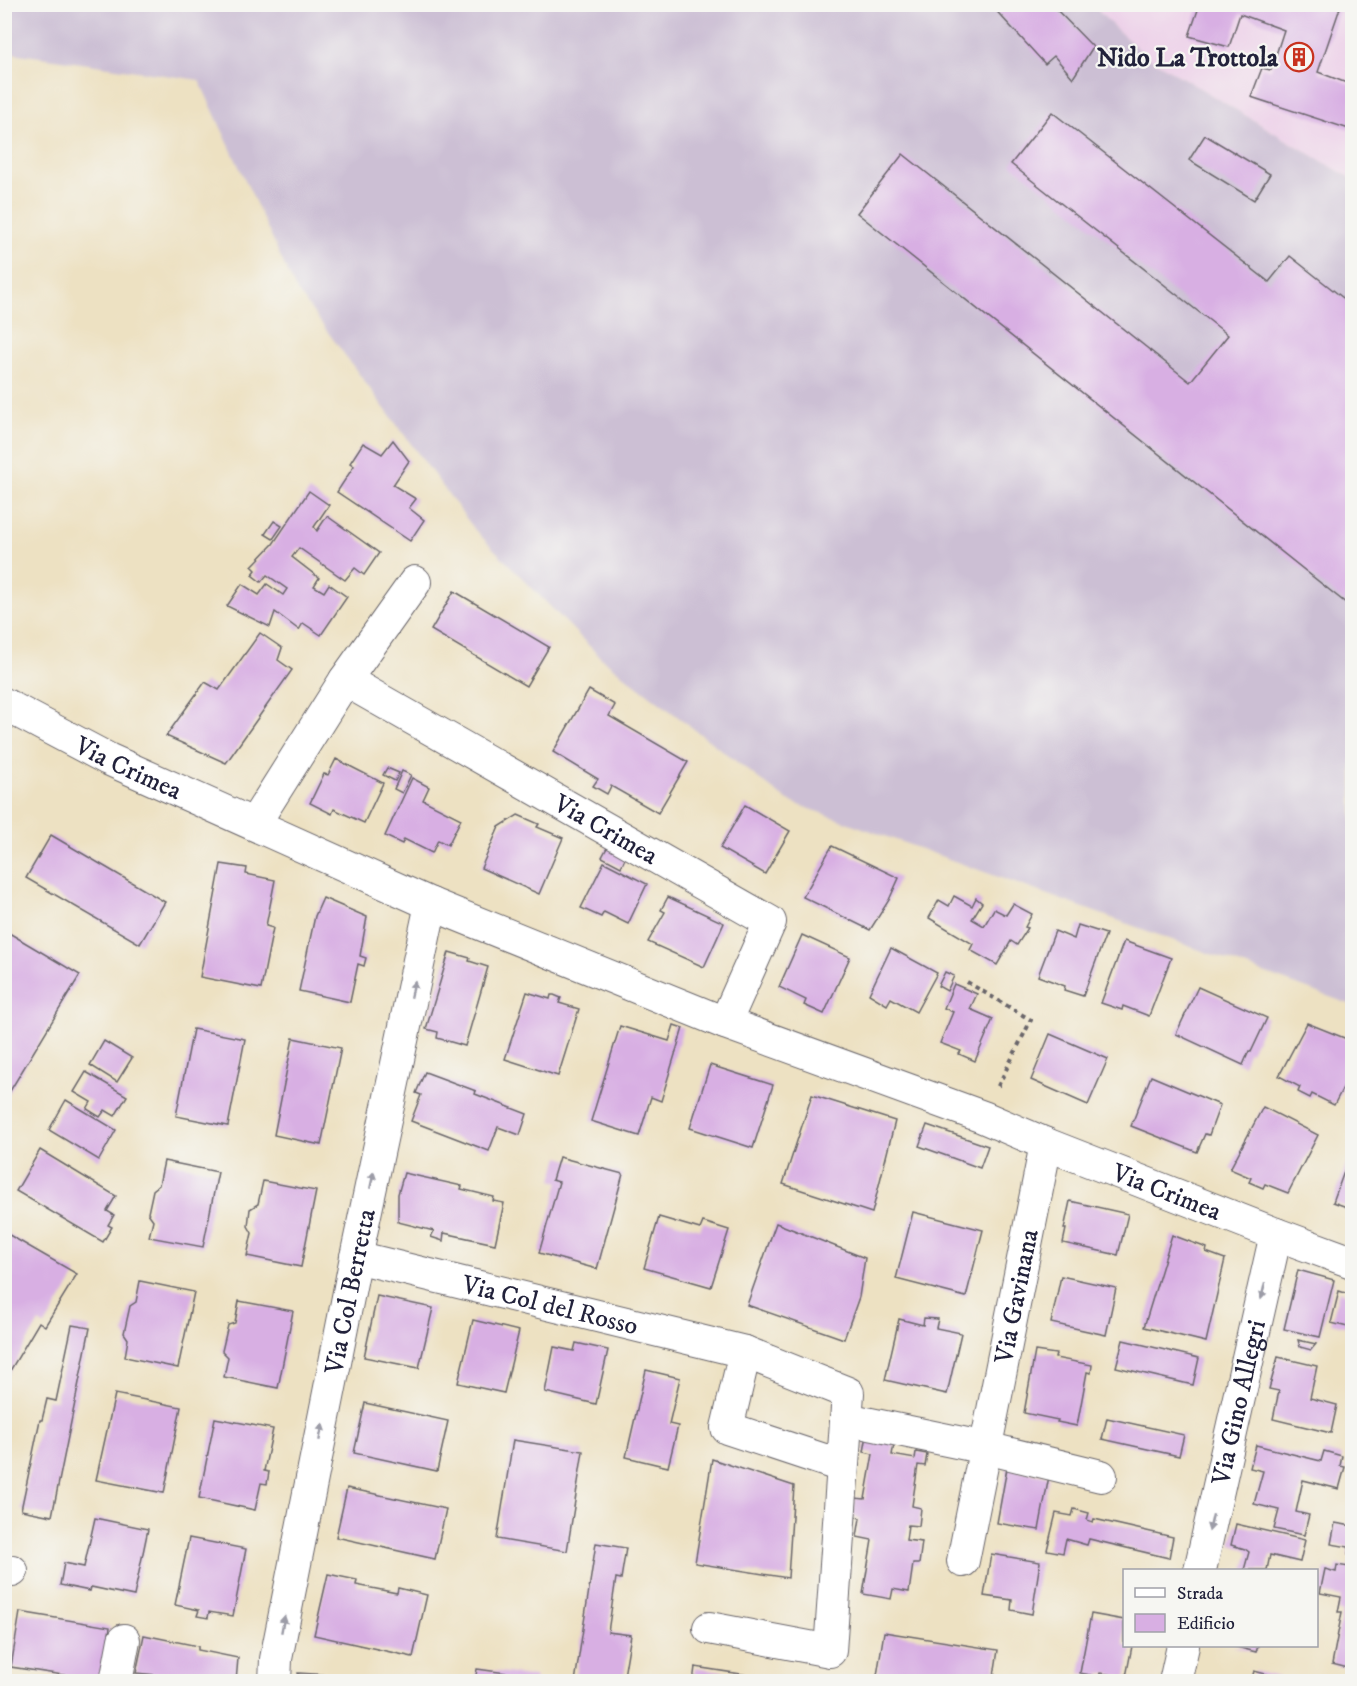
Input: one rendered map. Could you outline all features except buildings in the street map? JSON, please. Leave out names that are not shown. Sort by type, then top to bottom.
[{"type":"street","points":[[254,824],[345,680],[415,582]]},
{"type":"street","name":"Via Crimea","points":[[345,680],[770,922],[725,1023]]},
{"type":"street","name":"Via Crimea","points":[[4,704],[108,759],[431,904],[725,1023],[983,1117],[1046,1144],[1353,1262]]},
{"type":"street","name":"Via Col Berretta","points":[[275,1682],[276,1659],[356,1257],[431,904]]},
{"type":"street","name":"Via Gavinana","points":[[963,1561],[1046,1144]]},
{"type":"street","name":"Via Gino Allegri","points":[[1200,1569],[1276,1234]]},
{"type":"street","name":"Via Col del Rosso","points":[[356,1257],[745,1353],[848,1393],[830,1651],[709,1628]]},
{"type":"street","points":[[745,1353],[727,1428],[842,1466]]},
{"type":"street","points":[[846,1419],[986,1448],[1101,1476]]},
{"type":"street","points":[[116,1682],[124,1640]]},
{"type":"street","points":[[1175,1682],[1183,1647]]},
{"type":"path","points":[[967,982],[1031,1020],[983,1117]]},
{"type":"shaded area","points":[[5,4],[1092,5],[1146,56],[1352,179],[1352,1005],[788,801],[601,658],[475,530],[295,288],[199,80],[5,52]]},
{"type":"shaded area","points":[[1092,5],[1352,5],[1352,179],[1146,56]]},
{"type":"place","name":"Nido La Trottola","points":[[1299,57]]}]
